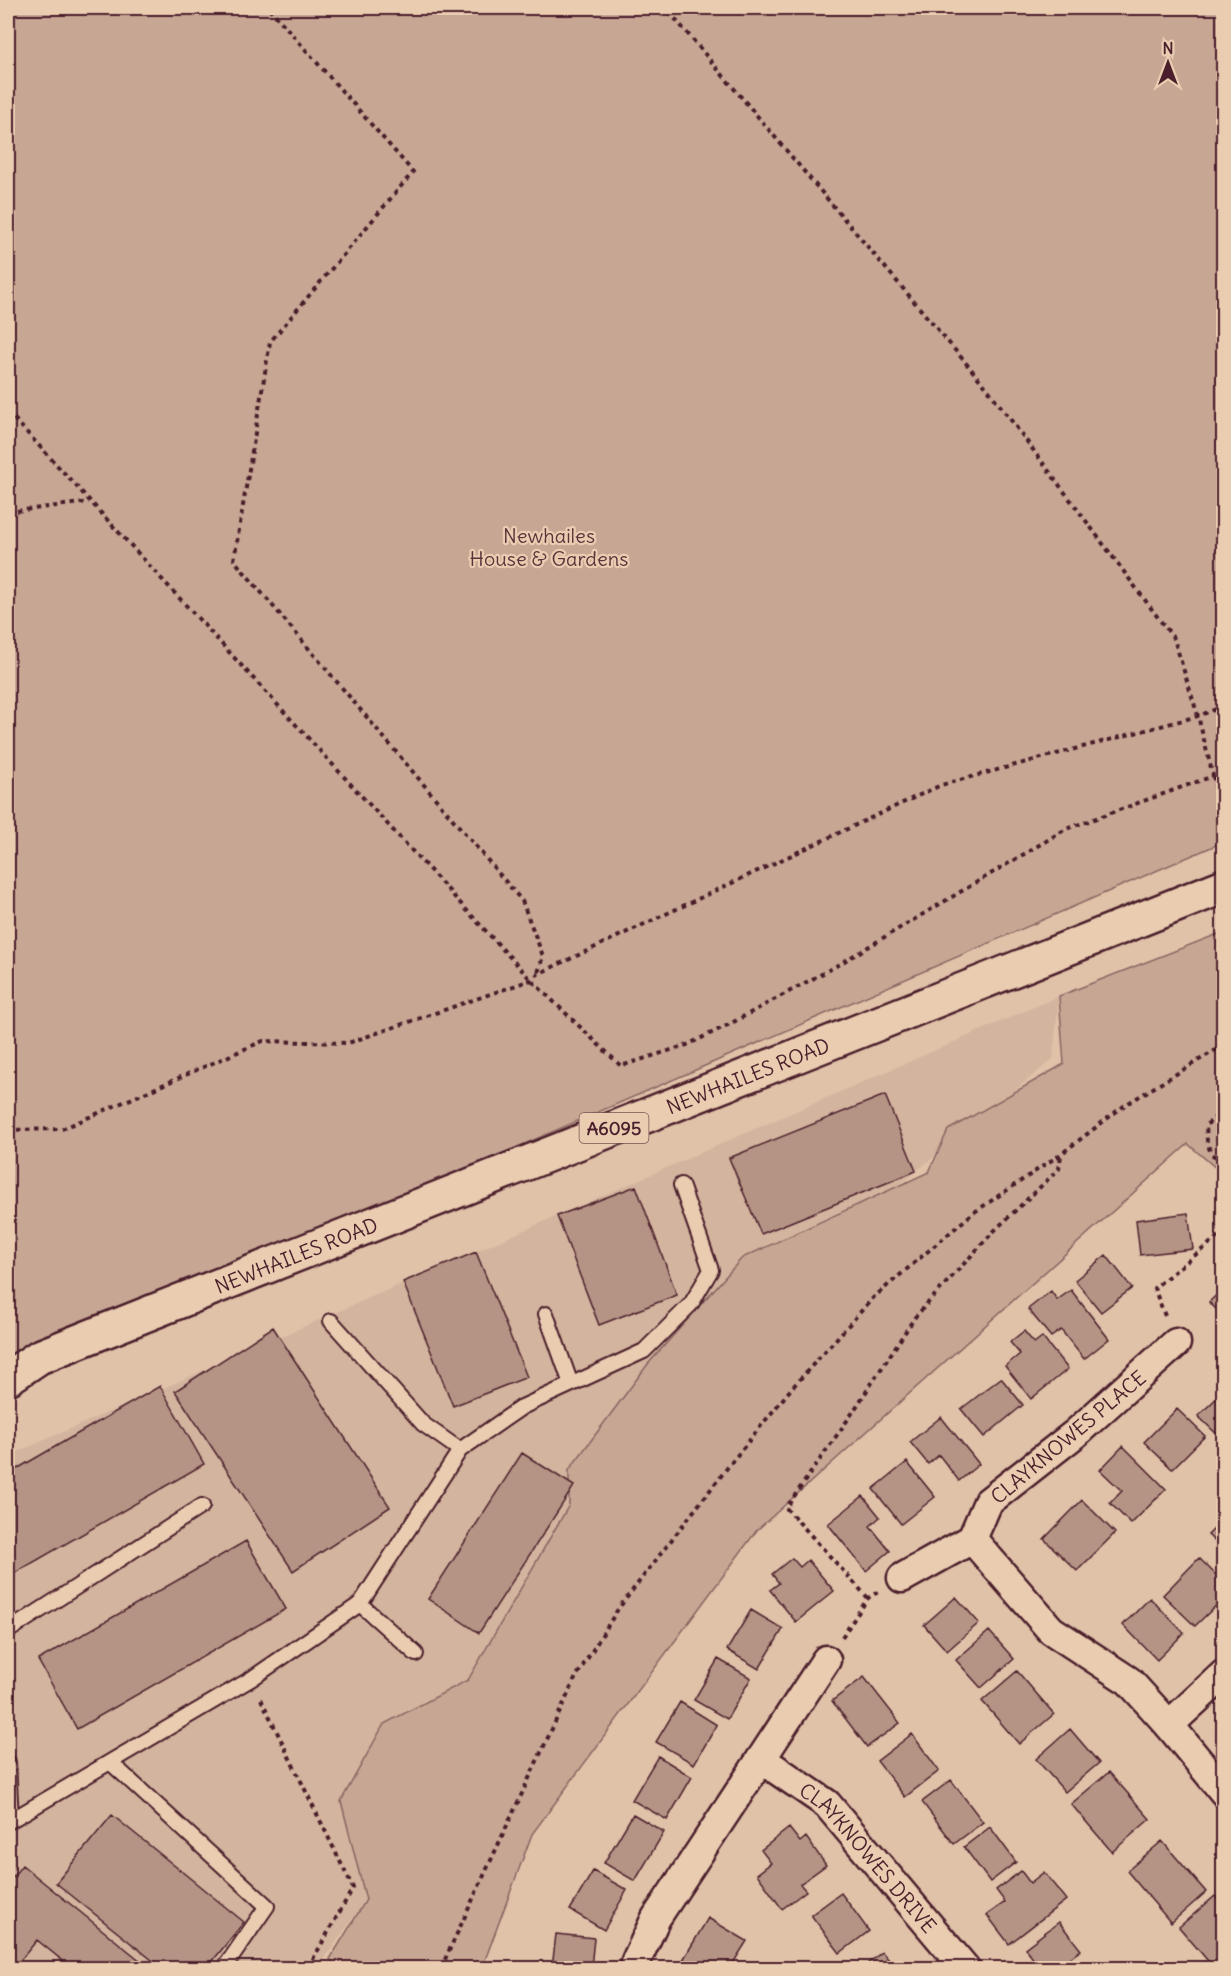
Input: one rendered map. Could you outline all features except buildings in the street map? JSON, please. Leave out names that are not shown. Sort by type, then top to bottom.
[{"type":"main road","name":"NEWHAILES ROAD","points":[[8,1378],[39,1357],[1224,886]]},
{"type":"street","name":"CLAYKNOWES PLACE","points":[[972,1539],[988,1502],[1076,1433],[1176,1343]]},
{"type":"street","points":[[902,1578],[972,1539],[1051,1630],[1129,1681],[1224,1792]]},
{"type":"street","points":[[635,1968],[656,1918],[826,1660]]},
{"type":"street","points":[[1168,1725],[1224,1674]]},
{"type":"street","name":"CLAYKNOWES DRIVE","points":[[761,1759],[827,1804],[965,1968]]},
{"type":"lane","points":[[8,1762],[9,1821],[251,1679],[360,1604],[459,1450],[522,1407],[645,1351],[690,1304],[711,1270],[681,1185]]},
{"type":"lane","points":[[546,1314],[572,1384]]},
{"type":"lane","points":[[331,1321],[423,1424],[459,1450]]},
{"type":"lane","points":[[8,1631],[202,1506]]},
{"type":"lane","points":[[360,1604],[416,1654]]},
{"type":"lane","points":[[110,1762],[267,1906],[227,1964]]},
{"type":"path","points":[[269,8],[413,172],[270,342],[234,560],[522,901],[543,956],[538,974]]},
{"type":"path","points":[[666,8],[987,388],[1174,639],[1198,716],[1224,819]]},
{"type":"path","points":[[8,412],[531,980],[621,1066],[687,1045],[728,1025],[836,966],[1066,829],[1213,776]]},
{"type":"path","points":[[8,512],[90,502]]},
{"type":"path","points":[[8,1130],[62,1129],[263,1041],[348,1043],[531,980],[538,974],[941,785],[1198,716],[1224,706]]},
{"type":"path","points":[[441,1968],[576,1677],[618,1609],[784,1398],[873,1298],[973,1213],[1061,1154],[1125,1105],[1224,1045]]},
{"type":"path","points":[[1224,1110],[1206,1125],[1206,1141],[1211,1154],[1224,1162]]},
{"type":"path","points":[[868,1598],[786,1508],[915,1317],[993,1232],[1059,1169],[1061,1154]]},
{"type":"path","points":[[1176,1343],[1154,1288],[1224,1232]]},
{"type":"path","points":[[826,1660],[868,1598],[902,1578]]},
{"type":"path","points":[[251,1679],[353,1888],[308,1968]]},
{"type":"shaded area","points":[[1059,996],[1053,1059],[728,1326],[403,1847],[318,1968],[8,1968],[8,1456]]},
{"type":"green space","name":"Newhailes House & Gardens","points":[[8,8],[1223,8],[1223,842],[8,1367]]},
{"type":"green space","points":[[1223,932],[1223,1174],[1188,1144],[757,1530],[532,1834],[482,1968],[337,1968],[330,1959],[366,1900],[341,1801],[384,1724],[468,1680],[569,1505],[569,1470],[648,1364],[742,1258],[929,1172],[948,1130],[1064,1064],[1059,996]]}]
